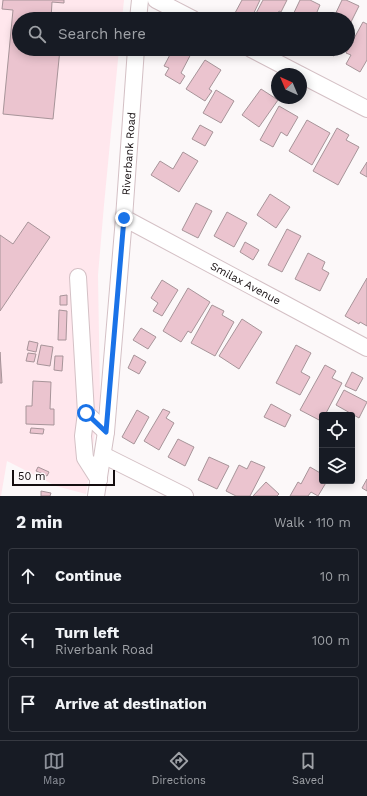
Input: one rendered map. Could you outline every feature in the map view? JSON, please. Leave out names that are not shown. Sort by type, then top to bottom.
[{"type":"street","points":[[139,12],[140,0]]},
{"type":"street","points":[[156,0],[179,12]]},
{"type":"street","name":"Riverbank Road","points":[[96,496],[106,432],[124,218],[136,56]]},
{"type":"street","points":[[265,56],[288,68]]},
{"type":"street","points":[[307,78],[367,109]]},
{"type":"street","name":"Smilax Avenue","points":[[124,218],[367,348]]},
{"type":"street","points":[[78,277],[86,413],[83,436],[85,458],[99,480]]},
{"type":"street","points":[[86,413],[106,432]]},
{"type":"street","points":[[103,455],[185,496]]},
{"type":"shaded area","points":[[0,0],[124,0],[123,12],[12,12],[12,56],[118,56],[98,275],[100,398],[86,494],[56,486],[7,461],[0,496]]},
{"type":"building","points":[[3,0],[64,0],[64,3],[52,2],[51,12],[13,12],[13,10],[2,9]]},
{"type":"building","points":[[242,0],[260,0],[254,12],[236,12]]},
{"type":"building","points":[[263,0],[287,0],[281,12],[257,12]]},
{"type":"building","points":[[300,0],[310,0],[320,5],[317,12],[294,12]]},
{"type":"building","points":[[342,0],[346,0],[359,6],[355,14],[355,12],[336,12]]},
{"type":"building","points":[[12,20],[12,56],[59,56],[53,119],[3,114]]},
{"type":"building","points":[[363,22],[367,24],[367,60],[360,72],[346,64],[350,56],[355,56],[355,37]]},
{"type":"building","points":[[169,56],[190,56],[181,73],[185,76],[180,84],[165,75],[169,68],[164,66]]},
{"type":"building","points":[[205,60],[221,70],[209,89],[212,91],[205,101],[186,89]]},
{"type":"building","points":[[261,89],[271,95],[271,104],[275,104],[259,127],[242,115]]},
{"type":"building","points":[[216,90],[234,101],[221,123],[203,113]]},
{"type":"building","points":[[279,106],[298,117],[287,136],[281,132],[273,147],[260,140]]},
{"type":"building","points":[[307,120],[330,133],[312,165],[289,151]]},
{"type":"building","points":[[200,125],[213,132],[205,146],[192,139]]},
{"type":"building","points":[[337,128],[349,135],[346,140],[359,147],[338,185],[313,171]]},
{"type":"building","points":[[183,152],[198,161],[179,192],[151,175],[160,161],[173,169]]},
{"type":"building","points":[[367,162],[367,177],[360,173]]},
{"type":"building","points":[[270,194],[290,207],[276,228],[257,215]]},
{"type":"building","points":[[196,203],[212,211],[198,238],[182,230]]},
{"type":"building","points":[[227,212],[247,223],[234,247],[214,236]]},
{"type":"building","points":[[28,222],[50,237],[0,311],[0,235],[13,244]]},
{"type":"building","points":[[287,229],[301,236],[282,272],[268,265]]},
{"type":"building","points":[[245,242],[259,250],[253,260],[240,252]]},
{"type":"building","points":[[308,253],[325,262],[322,269],[329,273],[320,291],[295,279]]},
{"type":"building","points":[[367,278],[367,326],[360,322],[359,324],[345,316]]},
{"type":"building","points":[[162,280],[178,290],[162,316],[153,311],[158,303],[151,298]]},
{"type":"building","points":[[188,288],[210,302],[191,333],[188,331],[181,342],[163,331]]},
{"type":"building","points":[[67,295],[67,305],[60,305],[60,296]]},
{"type":"building","points":[[212,305],[224,311],[222,315],[234,322],[215,356],[191,343]]},
{"type":"building","points":[[59,310],[67,311],[66,340],[58,340]]},
{"type":"building","points":[[242,319],[262,332],[239,369],[219,356]]},
{"type":"building","points":[[141,328],[156,337],[148,349],[133,340]]},
{"type":"building","points":[[29,341],[38,343],[36,352],[27,350]]},
{"type":"building","points":[[41,345],[53,347],[50,366],[37,364]]},
{"type":"building","points":[[296,345],[311,353],[301,372],[310,377],[300,395],[276,383]]},
{"type":"building","points":[[0,352],[2,383],[0,383]]},
{"type":"building","points":[[28,353],[36,354],[34,362],[26,361]]},
{"type":"building","points":[[134,355],[146,362],[139,374],[128,368]]},
{"type":"building","points":[[55,356],[63,356],[62,371],[54,370]]},
{"type":"building","points":[[325,365],[336,371],[332,378],[342,383],[327,412],[319,412],[319,420],[300,410]]},
{"type":"building","points":[[352,372],[363,378],[356,391],[345,386]]},
{"type":"building","points":[[33,381],[51,382],[50,409],[54,409],[54,425],[26,424],[26,406],[32,406]]},
{"type":"building","points":[[344,390],[367,402],[359,418],[355,416],[355,412],[348,412],[336,405]]},
{"type":"building","points":[[271,404],[291,415],[285,427],[264,417]]},
{"type":"building","points":[[163,409],[170,412],[166,418],[174,423],[159,450],[144,441]]},
{"type":"building","points":[[137,410],[149,417],[134,444],[122,437]]},
{"type":"building","points":[[31,428],[44,429],[43,434],[30,433]]},
{"type":"building","points":[[178,439],[194,447],[185,466],[168,457]]},
{"type":"building","points":[[209,457],[229,466],[217,489],[198,480]]},
{"type":"building","points":[[251,461],[265,467],[250,496],[236,496],[226,491],[239,465],[247,469]]},
{"type":"building","points":[[38,467],[49,472],[47,476],[36,471]]},
{"type":"building","points":[[310,467],[319,472],[319,484],[325,484],[318,496],[311,492],[308,496],[290,496],[298,482],[301,484]]},
{"type":"building","points":[[367,479],[367,491],[362,488]]},
{"type":"building","points":[[266,482],[279,494],[277,496],[253,496]]},
{"type":"building","points":[[41,491],[51,493],[50,496],[41,496]]},
{"type":"route","points":[[86,413],[106,432],[124,218]]}]
